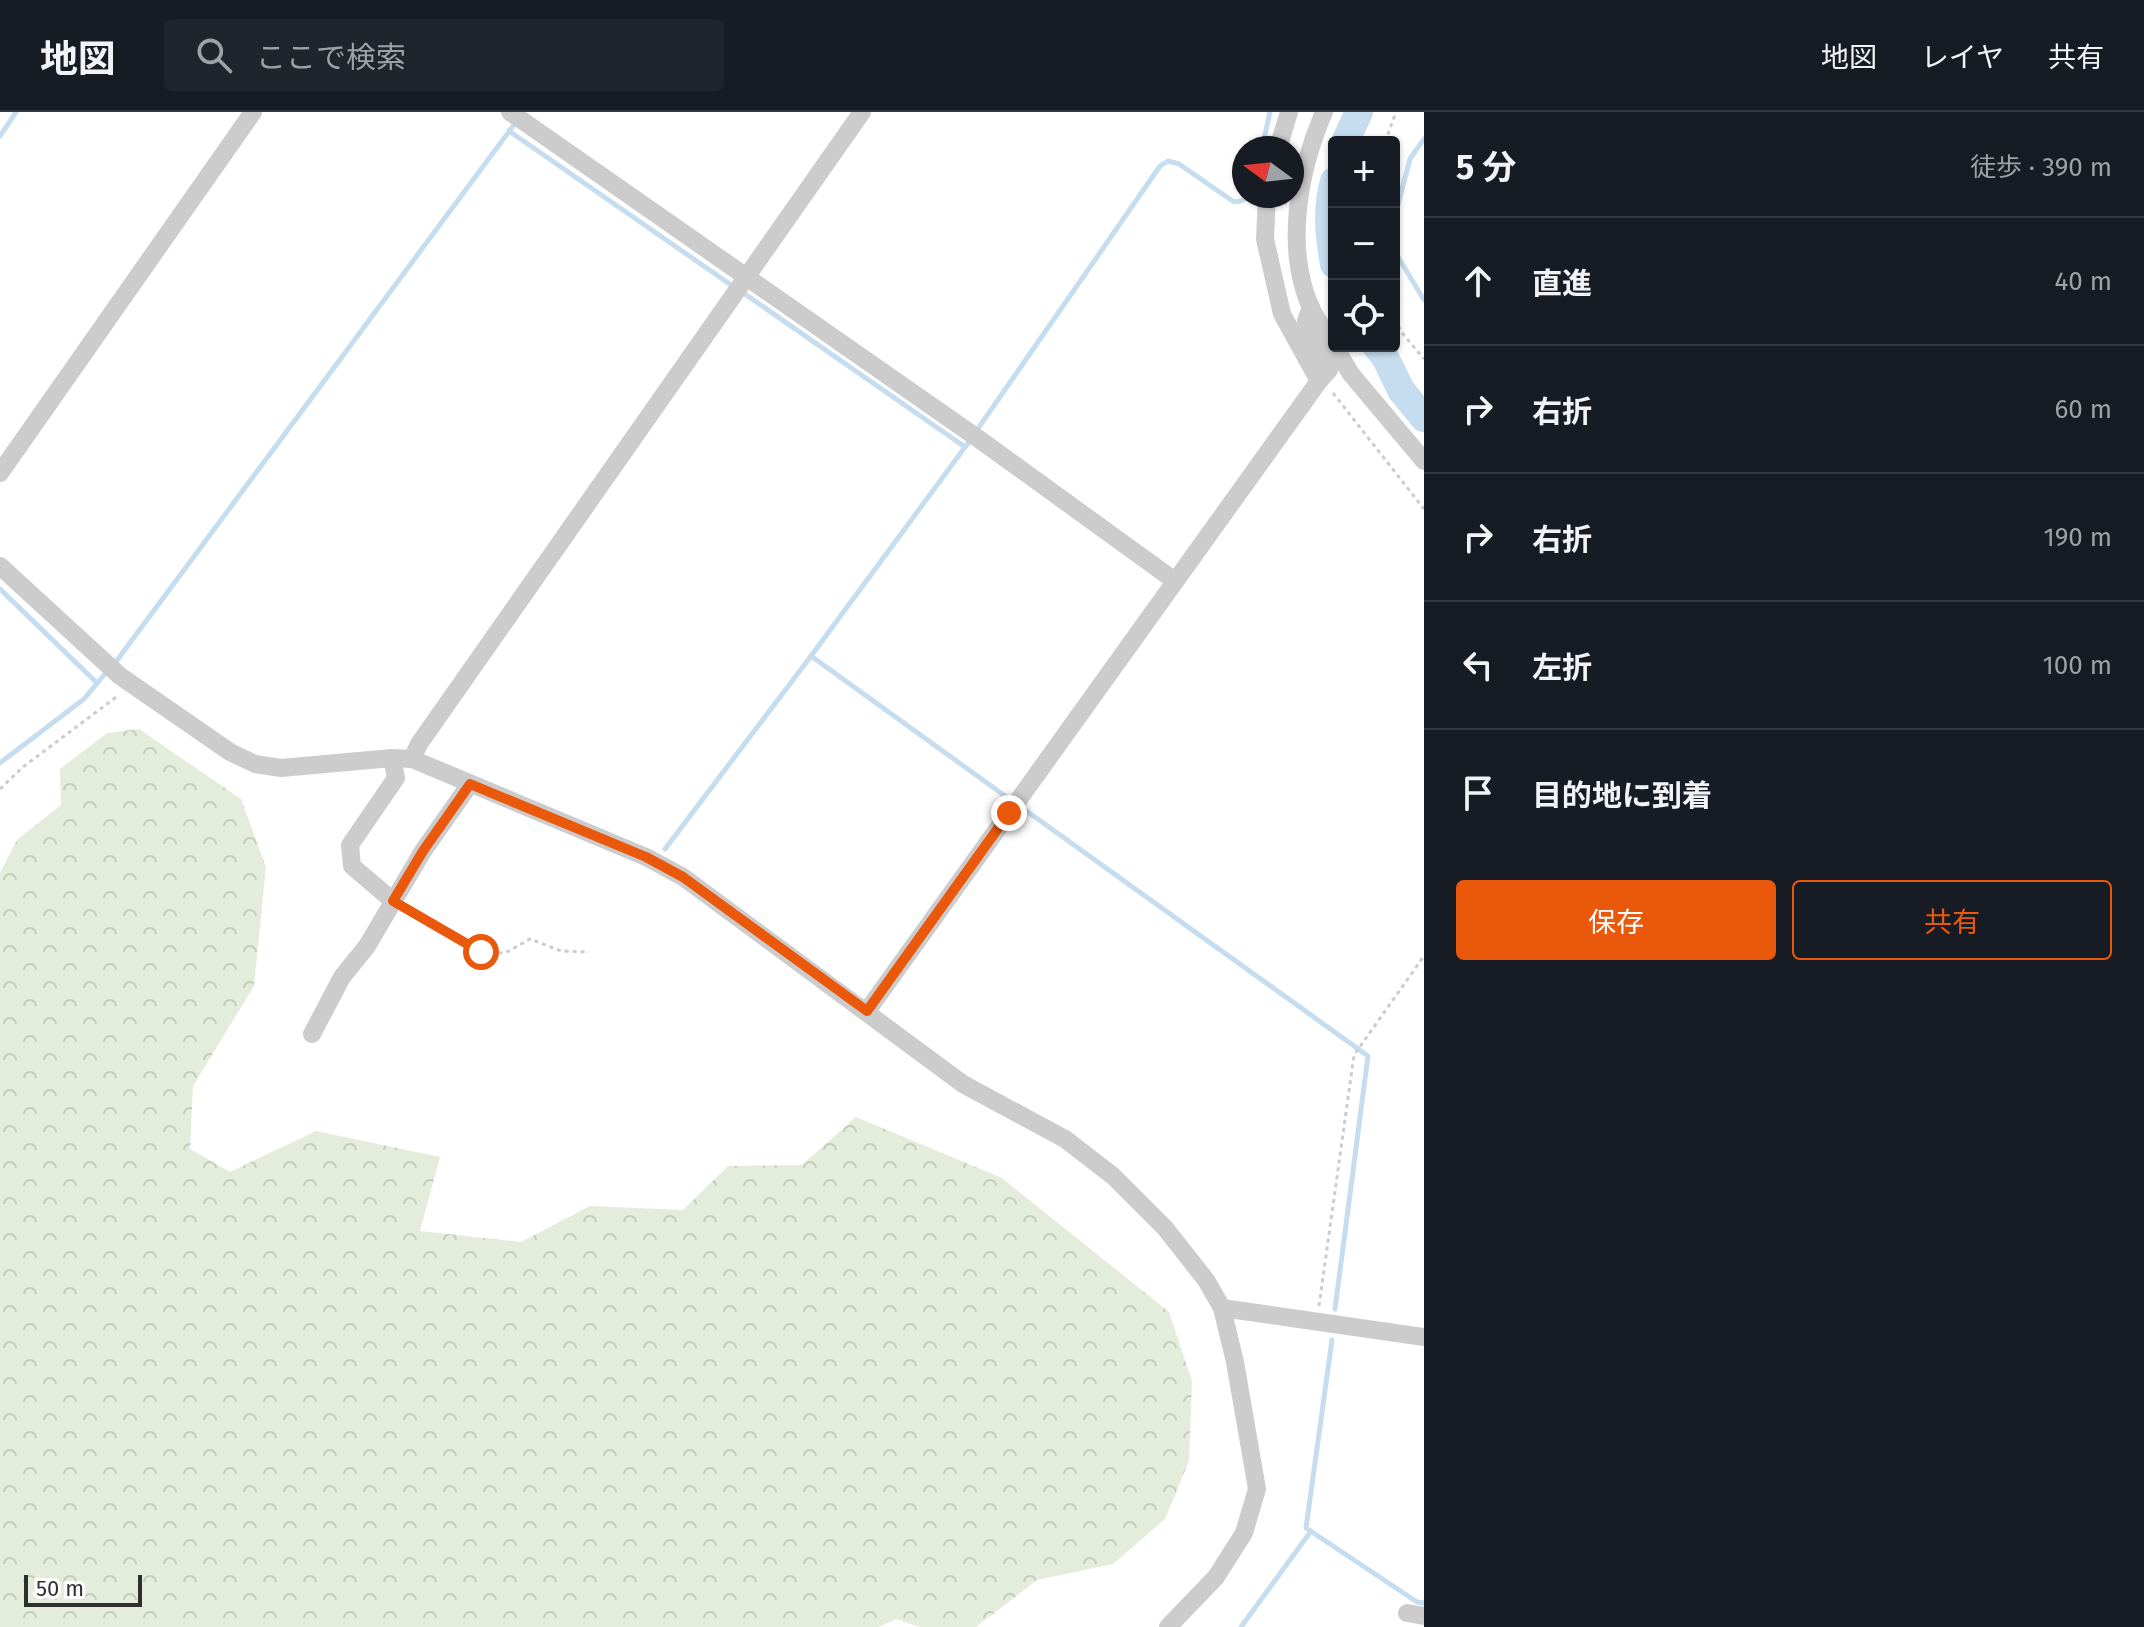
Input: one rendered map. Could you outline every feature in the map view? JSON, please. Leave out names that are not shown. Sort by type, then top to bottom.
[{"type":"street","points":[[0,473],[253,112]]},
{"type":"street","points":[[510,112],[741,286],[964,429],[1175,581]]},
{"type":"street","points":[[412,759],[419,744],[862,112]]},
{"type":"street","points":[[1282,136],[1289,112]]},
{"type":"street","points":[[1324,112],[1314,135],[1298,209],[1297,254],[1311,307],[1328,336]]},
{"type":"street","points":[[1266,208],[1265,239],[1282,314],[1319,381]]},
{"type":"street","points":[[867,1011],[1329,370],[1306,321],[1311,307]]},
{"type":"street","points":[[1338,352],[1351,374],[1424,461]]},
{"type":"street","points":[[0,566],[100,660],[230,752],[255,764],[281,768],[412,759],[646,857],[683,877],[963,1084],[1065,1139],[1113,1176],[1165,1228],[1206,1280],[1222,1308],[1235,1362],[1257,1489],[1244,1533],[1216,1577],[1168,1627]]},
{"type":"street","points":[[392,758],[396,778],[350,845],[352,866],[393,901]]},
{"type":"street","points":[[312,1034],[342,977],[367,946],[423,851],[470,784]]},
{"type":"street","points":[[1222,1308],[1424,1337]]},
{"type":"path","points":[[1387,136],[1396,112]]},
{"type":"path","points":[[1400,329],[1424,359]]},
{"type":"path","points":[[1319,381],[1332,391],[1424,509]]},
{"type":"path","points":[[0,789],[126,680]]},
{"type":"path","points":[[393,901],[481,952],[505,953],[530,939],[561,951],[589,952]]},
{"type":"path","points":[[1317,1322],[1354,1055],[1424,956]]},
{"type":"green space","points":[[139,729],[241,799],[266,867],[254,986],[193,1086],[190,1149],[230,1172],[316,1131],[440,1157],[420,1231],[521,1242],[590,1206],[683,1210],[728,1166],[802,1165],[856,1117],[1002,1178],[1169,1312],[1192,1381],[1189,1461],[1165,1519],[1113,1564],[1037,1580],[976,1627],[919,1627],[896,1619],[879,1627],[0,1627],[0,873],[17,840],[61,805],[60,769],[107,733]]},
{"type":"waterway","points":[[0,136],[16,112]]},
{"type":"waterway","points":[[1265,136],[1270,112]]},
{"type":"waterway","points":[[1348,136],[1359,112]]},
{"type":"waterway","points":[[115,663],[516,122]]},
{"type":"waterway","points":[[509,131],[734,287]]},
{"type":"waterway","points":[[1397,208],[1410,159],[1424,139]]},
{"type":"waterway","points":[[977,430],[1160,166],[1168,161],[1179,164],[1232,201]]},
{"type":"waterway","points":[[1400,260],[1424,300]]},
{"type":"waterway","points":[[742,292],[965,447]]},
{"type":"waterway","points":[[1381,352],[1401,390],[1424,418]]},
{"type":"waterway","points":[[971,439],[811,656],[1012,801]]},
{"type":"waterway","points":[[0,589],[97,683]]},
{"type":"waterway","points":[[665,849],[811,656]]},
{"type":"waterway","points":[[0,763],[84,699],[108,670]]},
{"type":"waterway","points":[[1021,807],[1368,1056],[1335,1309]]},
{"type":"waterway","points":[[1332,1340],[1306,1528],[1417,1602],[1424,1603]]},
{"type":"waterway","points":[[1241,1627],[1311,1531]]},
{"type":"route","points":[[481,952],[393,901],[423,851],[470,784],[646,857],[683,877],[867,1011],[1009,813]]}]
